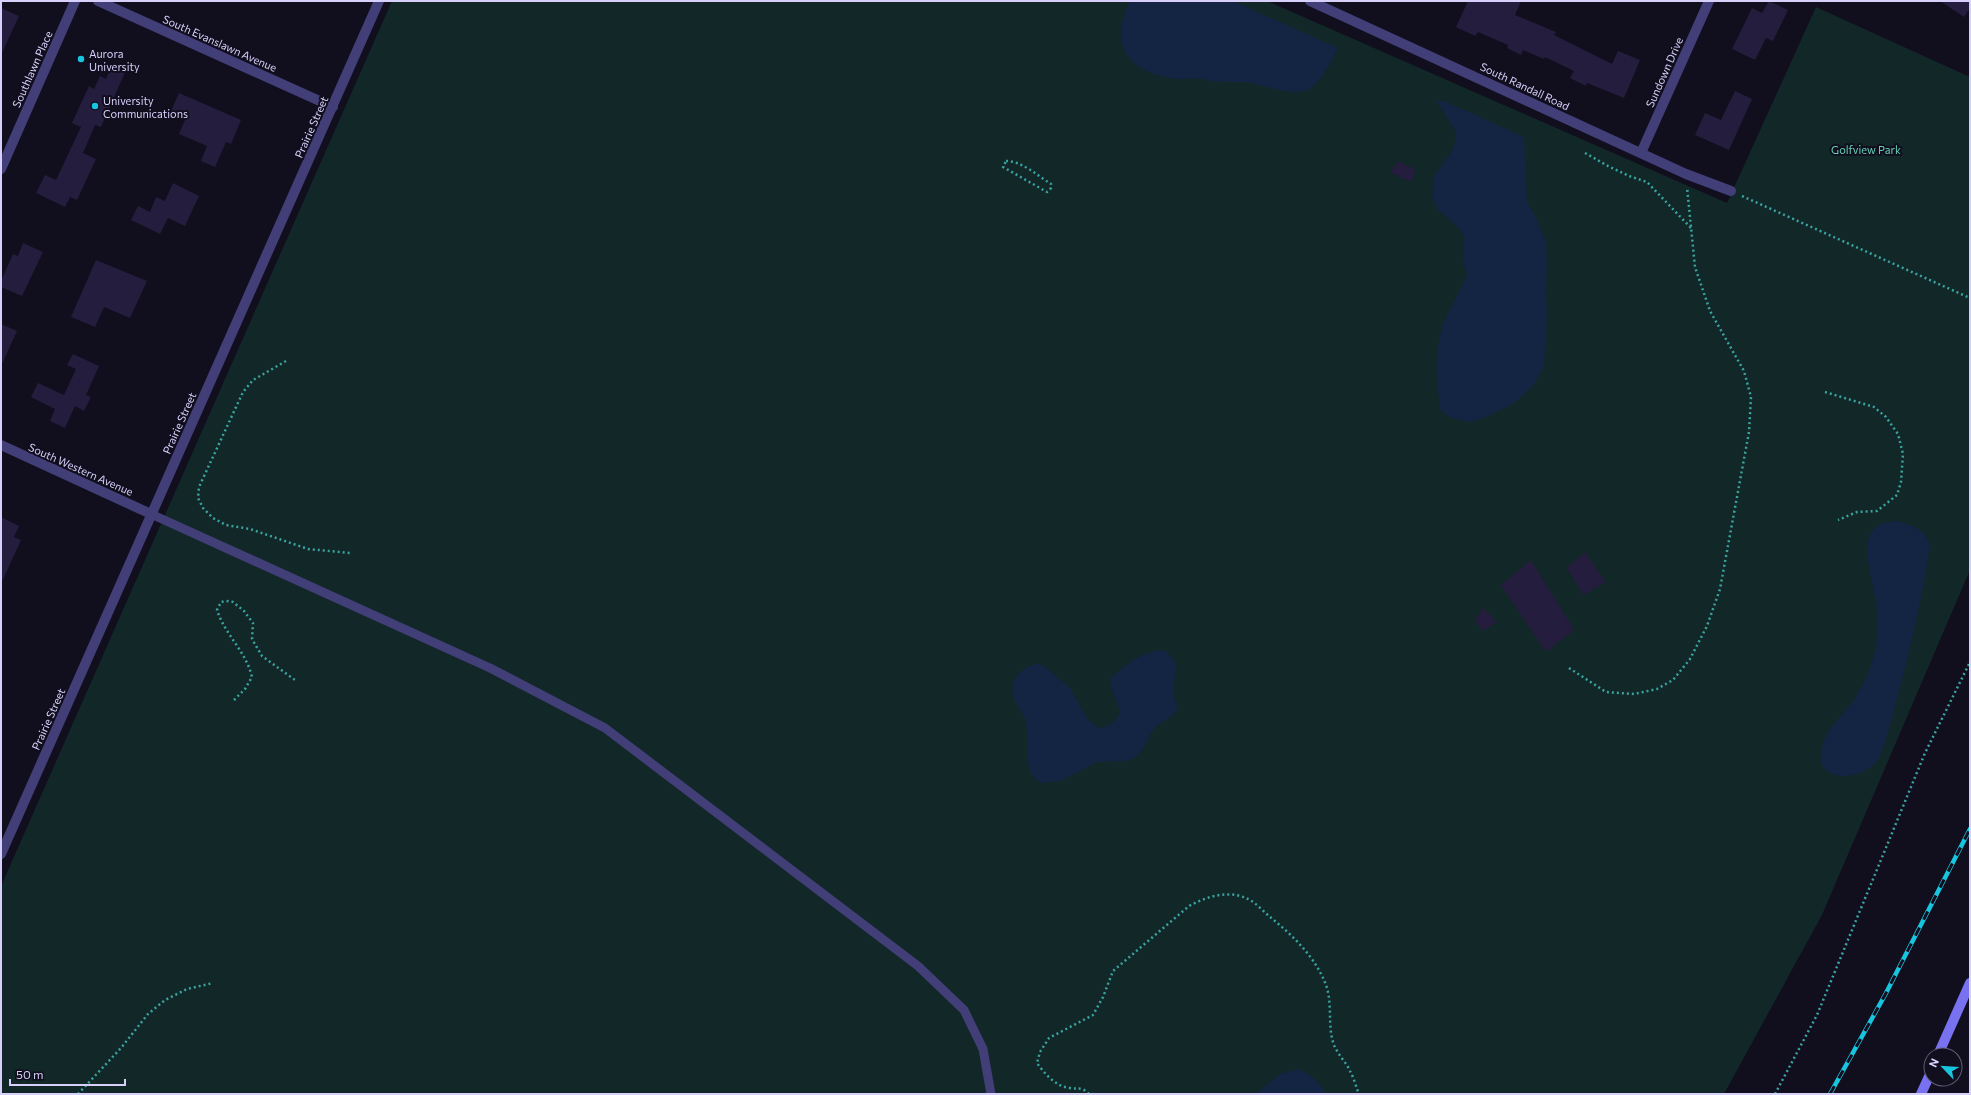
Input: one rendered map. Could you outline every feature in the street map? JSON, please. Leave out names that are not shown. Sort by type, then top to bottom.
[{"type":"main road","points":[[1942,1047],[1970,983]]},
{"type":"street","name":"Southlawn Place","points":[[1,169],[75,1]]},
{"type":"street","name":"South Evanslawn Avenue","points":[[98,1],[333,107]]},
{"type":"street","name":"Prairie Street","points":[[1,854],[379,1]]},
{"type":"street","name":"South Randall Road","points":[[1310,1],[1686,174],[1730,190]]},
{"type":"street","name":"Sundown Drive","points":[[1641,153],[1709,1]]},
{"type":"street","name":"South Western Avenue","points":[[1,445],[151,514]]},
{"type":"lane","points":[[151,514],[490,668],[604,728],[918,966],[964,1010],[983,1049],[991,1094]]},
{"type":"path","points":[[1585,153],[1629,176],[1647,182],[1691,228]]},
{"type":"path","points":[[1006,161],[1012,161],[1051,184],[1051,188],[1047,192],[1003,167],[1006,161]]},
{"type":"path","points":[[1569,668],[1606,692],[1634,694],[1658,689],[1674,680],[1690,659],[1707,626],[1720,589],[1749,432],[1751,397],[1744,371],[1710,311],[1695,267],[1686,174]]},
{"type":"path","points":[[1730,190],[1970,298]]},
{"type":"path","points":[[286,361],[253,380],[243,392],[199,487],[198,498],[202,508],[213,518],[226,525],[250,529],[308,549],[333,553],[350,553]]},
{"type":"path","points":[[1825,392],[1874,407],[1886,417],[1898,434],[1903,454],[1901,482],[1897,495],[1877,511],[1857,512],[1838,520]]},
{"type":"path","points":[[234,700],[245,689],[252,677],[244,654],[220,618],[217,610],[221,602],[233,602],[244,611],[252,623],[252,639],[262,656],[295,680]]},
{"type":"path","points":[[1776,1094],[1817,1015],[1925,753],[1970,662]]},
{"type":"path","points":[[1089,1094],[1083,1089],[1070,1088],[1061,1085],[1044,1073],[1036,1063],[1040,1052],[1049,1038],[1093,1015],[1103,997],[1112,971],[1189,906],[1204,898],[1216,895],[1240,897],[1250,900],[1290,934],[1312,958],[1319,968],[1327,987],[1330,1002],[1334,1046],[1350,1071],[1359,1094]]},
{"type":"path","points":[[78,1094],[121,1048],[148,1014],[159,1004],[187,990],[213,983]]},
{"type":"green space","name":"Golfview Park","points":[[392,1],[1267,1],[1727,203],[1816,7],[1970,77],[1970,570],[1822,915],[1724,1094],[1,1094],[1,886]]},
{"type":"water","points":[[1130,1],[1233,1],[1338,48],[1323,75],[1315,85],[1304,91],[1296,92],[1278,90],[1245,82],[1181,79],[1161,76],[1136,65],[1127,56],[1122,45],[1121,32],[1123,18]]},
{"type":"water","points":[[1436,100],[1444,101],[1524,137],[1527,202],[1536,217],[1546,242],[1547,268],[1545,293],[1547,313],[1544,366],[1534,385],[1513,404],[1486,417],[1470,422],[1452,418],[1441,411],[1438,390],[1437,354],[1441,332],[1444,322],[1467,274],[1463,264],[1464,236],[1455,224],[1438,210],[1432,196],[1434,176],[1454,148],[1456,132]]},
{"type":"water","points":[[1898,521],[1917,528],[1924,534],[1929,543],[1924,581],[1909,653],[1891,723],[1878,760],[1865,770],[1850,775],[1840,776],[1830,773],[1821,763],[1822,749],[1824,740],[1832,726],[1849,706],[1860,689],[1869,671],[1874,655],[1877,641],[1877,611],[1869,569],[1867,550],[1868,542],[1872,531],[1875,528],[1886,523]]},
{"type":"water","points":[[1164,650],[1173,659],[1176,667],[1173,689],[1178,709],[1172,716],[1159,724],[1152,731],[1143,749],[1136,757],[1126,761],[1097,762],[1060,781],[1042,783],[1033,776],[1028,763],[1025,719],[1015,702],[1012,693],[1015,678],[1020,672],[1038,663],[1045,667],[1070,688],[1088,720],[1099,728],[1112,723],[1119,715],[1120,711],[1111,687],[1110,679],[1135,659],[1149,653]]},
{"type":"water","points":[[1298,1069],[1311,1076],[1318,1082],[1325,1094],[1256,1094],[1280,1074]]},
{"type":"building","points":[[1468,1],[1521,1],[1515,15],[1556,32],[1554,35],[1612,64],[1618,51],[1640,60],[1624,98],[1587,83],[1586,86],[1570,78],[1574,71],[1545,57],[1544,59],[1523,50],[1521,55],[1507,48],[1508,45],[1478,32],[1475,36],[1456,27]]},
{"type":"building","points":[[1769,1],[1788,10],[1773,41],[1766,38],[1755,60],[1732,49],[1752,8],[1762,13]]},
{"type":"building","points":[[1940,1],[1970,1],[1970,8],[1964,17]]},
{"type":"building","points":[[1,8],[19,16],[1,55]]},
{"type":"building","points":[[113,64],[126,70],[101,127],[95,125],[83,153],[96,159],[77,200],[70,197],[65,207],[36,193],[45,175],[56,180],[81,127],[72,123],[89,86],[94,89],[100,76],[106,79]]},
{"type":"building","points":[[1735,91],[1752,99],[1729,150],[1695,135],[1705,113],[1721,120]]},
{"type":"building","points":[[179,93],[241,120],[231,144],[226,142],[215,167],[201,161],[207,146],[179,134],[185,120],[170,113]]},
{"type":"building","points":[[1397,161],[1416,170],[1411,182],[1391,173]]},
{"type":"building","points":[[173,183],[199,196],[185,226],[168,218],[160,234],[131,220],[138,206],[150,212],[156,197],[165,201]]},
{"type":"building","points":[[23,243],[43,252],[22,296],[1,287],[1,281],[13,254],[18,256]]},
{"type":"building","points":[[96,260],[147,281],[130,318],[104,307],[95,327],[71,317]]},
{"type":"building","points":[[1,324],[17,331],[1,366]]},
{"type":"building","points":[[73,354],[99,366],[86,395],[91,397],[84,411],[75,406],[65,428],[50,421],[55,409],[31,397],[38,383],[64,395],[76,369],[67,365]]},
{"type":"building","points":[[1,517],[19,526],[14,537],[21,540],[1,584]]},
{"type":"building","points":[[1585,552],[1606,582],[1583,595],[1567,568]]},
{"type":"building","points":[[1531,560],[1574,630],[1546,652],[1501,585]]},
{"type":"building","points":[[1483,608],[1497,622],[1483,631],[1474,621]]},
{"type":"railway","points":[[1830,1094],[1885,995],[1970,829]]},
{"type":"place","name":"Aurora University","points":[[81,59]]},
{"type":"place","name":"University Communications","points":[[95,106]]}]
